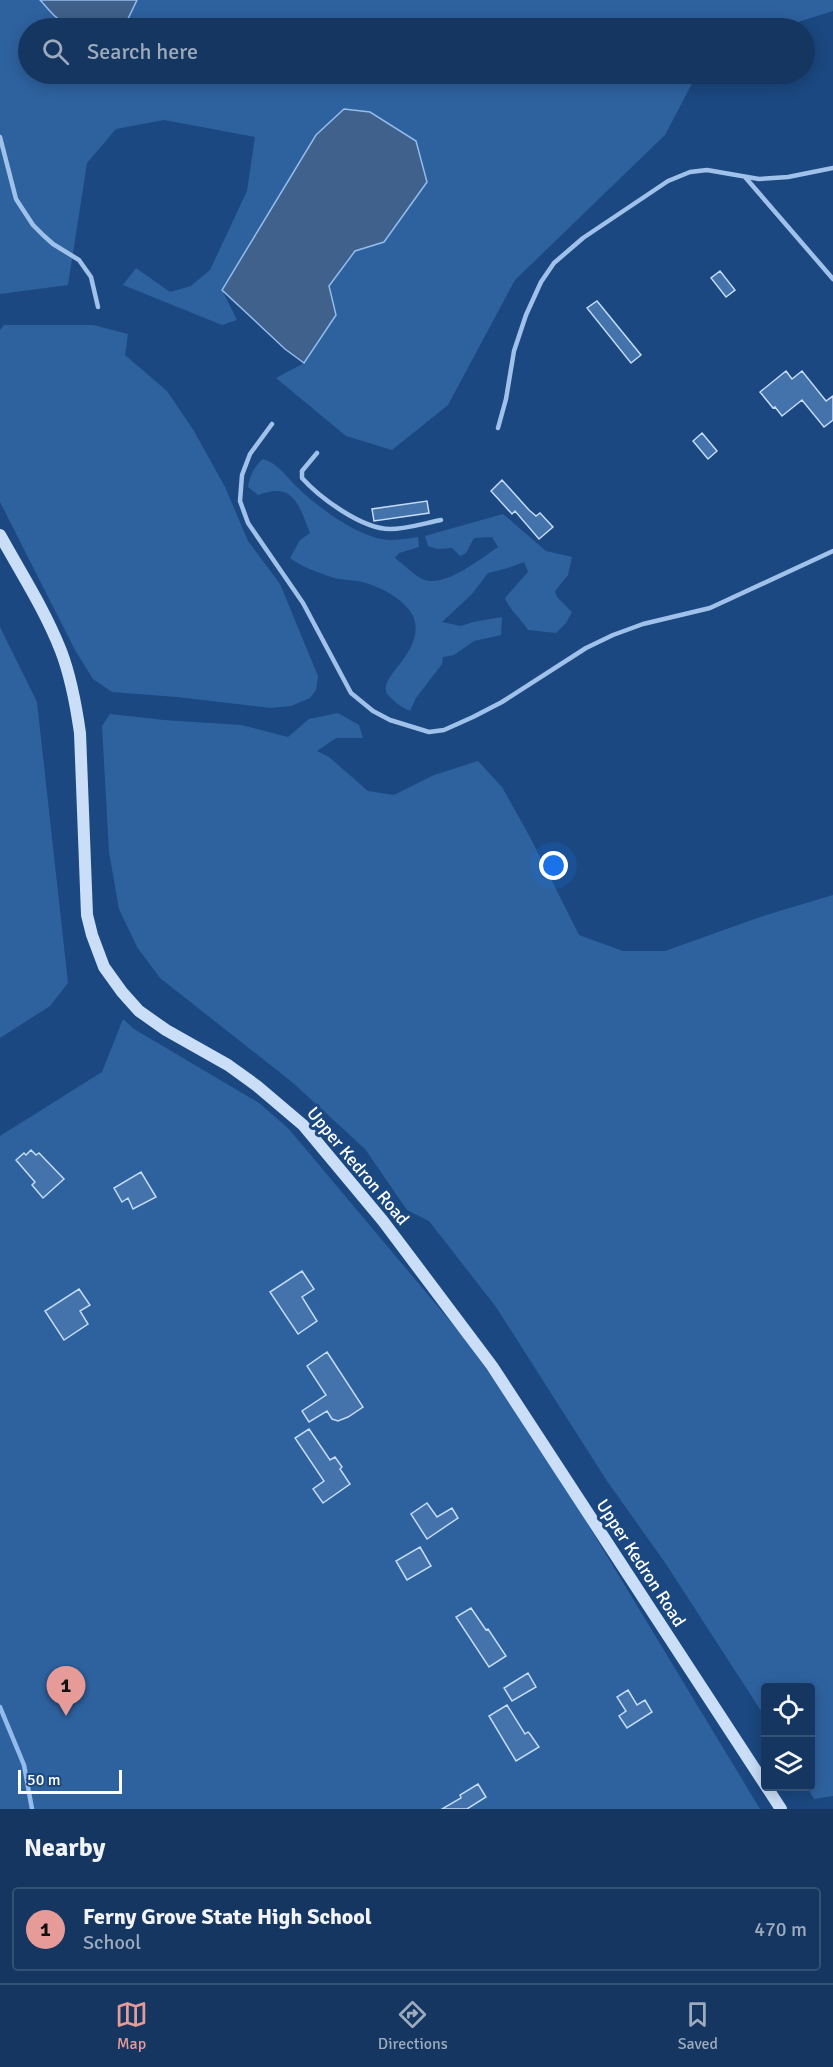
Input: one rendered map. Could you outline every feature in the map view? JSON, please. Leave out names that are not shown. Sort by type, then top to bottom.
[{"type":"main road","name":"Upper Kedron Road","points":[[0,534],[54,636],[68,672],[76,704],[80,733],[87,915],[104,967],[139,1011],[166,1030],[228,1065],[258,1086],[303,1125],[383,1221],[492,1366],[761,1778]]},
{"type":"main road","name":"Upper Kedron Road","points":[[769,1791],[781,1809]]},
{"type":"lane","points":[[0,137],[16,199],[43,235],[79,260],[90,277],[98,307]]},
{"type":"lane","points":[[498,428],[506,399],[514,351],[526,315],[541,282],[554,263],[583,238],[668,181],[690,172],[707,170],[759,179],[788,177],[833,168]]},
{"type":"lane","points":[[745,177],[833,279]]},
{"type":"lane","points":[[272,424],[250,454],[242,475],[240,501],[248,523],[303,603],[351,693],[373,711],[406,726],[429,732],[456,726],[502,702],[586,648],[613,635],[643,624],[710,608],[833,551]]},
{"type":"lane","points":[[317,453],[302,471],[302,478],[314,490],[354,518],[382,529],[393,530],[441,520]]},
{"type":"shaded area","points":[[0,0],[40,0],[57,18],[18,18],[18,84],[692,84],[665,135],[515,280],[448,405],[392,450],[346,436],[276,378],[304,363],[336,315],[329,286],[355,251],[384,242],[316,135],[222,290],[237,320],[222,325],[123,285],[136,268],[170,292],[191,286],[210,270],[247,191],[255,137],[164,120],[116,129],[87,163],[68,285],[0,294]]},
{"type":"shaded area","points":[[40,0],[137,0],[128,18],[58,18]]},
{"type":"shaded area","points":[[137,0],[833,0],[833,11],[811,18],[128,18]]},
{"type":"shaded area","points":[[344,109],[370,112],[416,141],[427,182],[384,242],[355,251],[329,286],[336,315],[304,363],[285,349],[222,290],[316,135]]},
{"type":"shaded area","points":[[4,325],[93,325],[128,334],[125,355],[167,391],[194,431],[225,487],[248,541],[280,584],[318,676],[316,690],[310,698],[291,706],[271,708],[112,692],[93,679],[75,650],[0,502],[0,330]]},
{"type":"shaded area","points":[[263,459],[278,467],[317,504],[353,528],[390,540],[418,537],[419,547],[399,553],[395,558],[422,579],[441,580],[451,576],[498,547],[492,537],[474,538],[466,553],[460,556],[452,548],[437,549],[428,546],[425,536],[503,514],[546,551],[572,557],[568,575],[555,591],[557,597],[572,612],[566,623],[556,633],[528,630],[505,598],[528,572],[524,562],[488,573],[472,594],[442,622],[461,626],[502,617],[501,635],[474,641],[454,655],[443,657],[442,664],[416,698],[410,711],[407,710],[388,694],[386,685],[414,639],[416,628],[413,616],[400,601],[381,589],[364,582],[328,576],[290,558],[300,540],[310,533],[299,506],[290,495],[277,491],[258,495],[248,487],[257,464]]},
{"type":"shaded area","points":[[0,627],[37,702],[68,983],[50,1006],[0,1038]]},
{"type":"shaded area","points":[[338,713],[359,725],[363,738],[336,738],[317,751],[329,757],[368,791],[394,795],[434,775],[478,761],[502,787],[579,935],[623,951],[665,951],[763,916],[833,895],[833,1796],[814,1799],[809,1791],[815,1791],[815,1683],[761,1683],[761,1711],[666,1564],[607,1481],[496,1307],[429,1221],[407,1210],[365,1149],[292,1082],[160,978],[137,947],[119,909],[109,852],[102,726],[110,714],[241,725],[288,737],[309,719]]},
{"type":"shaded area","points":[[123,1019],[134,1029],[259,1103],[288,1128],[461,1334],[558,1475],[760,1809],[0,1809],[0,1136],[102,1072]]},
{"type":"building","points":[[720,271],[735,290],[726,297],[711,278]]},
{"type":"building","points":[[597,301],[641,355],[631,363],[587,308]]},
{"type":"building","points":[[786,371],[792,379],[802,371],[826,401],[833,396],[833,420],[824,427],[802,400],[782,416],[775,407],[773,408],[760,392]]},
{"type":"building","points":[[702,433],[717,451],[708,459],[693,441]]},
{"type":"building","points":[[502,480],[529,510],[536,516],[540,513],[553,527],[539,539],[515,511],[512,514],[491,491]]},
{"type":"building","points":[[427,501],[429,513],[374,521],[372,509]]},
{"type":"building","points":[[31,1150],[36,1155],[39,1153],[64,1179],[43,1198],[32,1185],[35,1182],[16,1160]]},
{"type":"building","points":[[141,1172],[156,1197],[133,1209],[128,1198],[122,1202],[114,1188]]},
{"type":"building","points":[[302,1271],[314,1289],[302,1297],[317,1321],[298,1334],[270,1292]]},
{"type":"building","points":[[79,1289],[90,1305],[80,1311],[88,1324],[64,1340],[45,1311]]},
{"type":"building","points":[[327,1352],[363,1407],[338,1421],[332,1419],[327,1411],[309,1422],[302,1411],[326,1395],[307,1366]]},
{"type":"building","points":[[309,1429],[330,1460],[335,1457],[350,1484],[323,1503],[313,1489],[324,1481],[295,1438]]},
{"type":"building","points":[[427,1503],[437,1517],[452,1508],[458,1518],[427,1539],[411,1514]]},
{"type":"building","points":[[420,1547],[431,1566],[407,1580],[396,1561]]},
{"type":"building","points":[[471,1608],[506,1656],[489,1667],[456,1617]]},
{"type":"building","points":[[528,1673],[536,1687],[512,1701],[504,1688]]},
{"type":"building","points":[[628,1690],[637,1705],[645,1700],[652,1712],[627,1728],[619,1716],[626,1711],[617,1697]]},
{"type":"building","points":[[507,1705],[525,1734],[528,1732],[539,1747],[516,1761],[489,1716]]},
{"type":"building","points":[[478,1784],[486,1797],[467,1809],[442,1809],[461,1798],[460,1795]]},
{"type":"waterway","points":[[0,1707],[24,1765],[32,1809]]},
{"type":"place","name":"Ferny Grove State High School","points":[[66,1716]]}]
